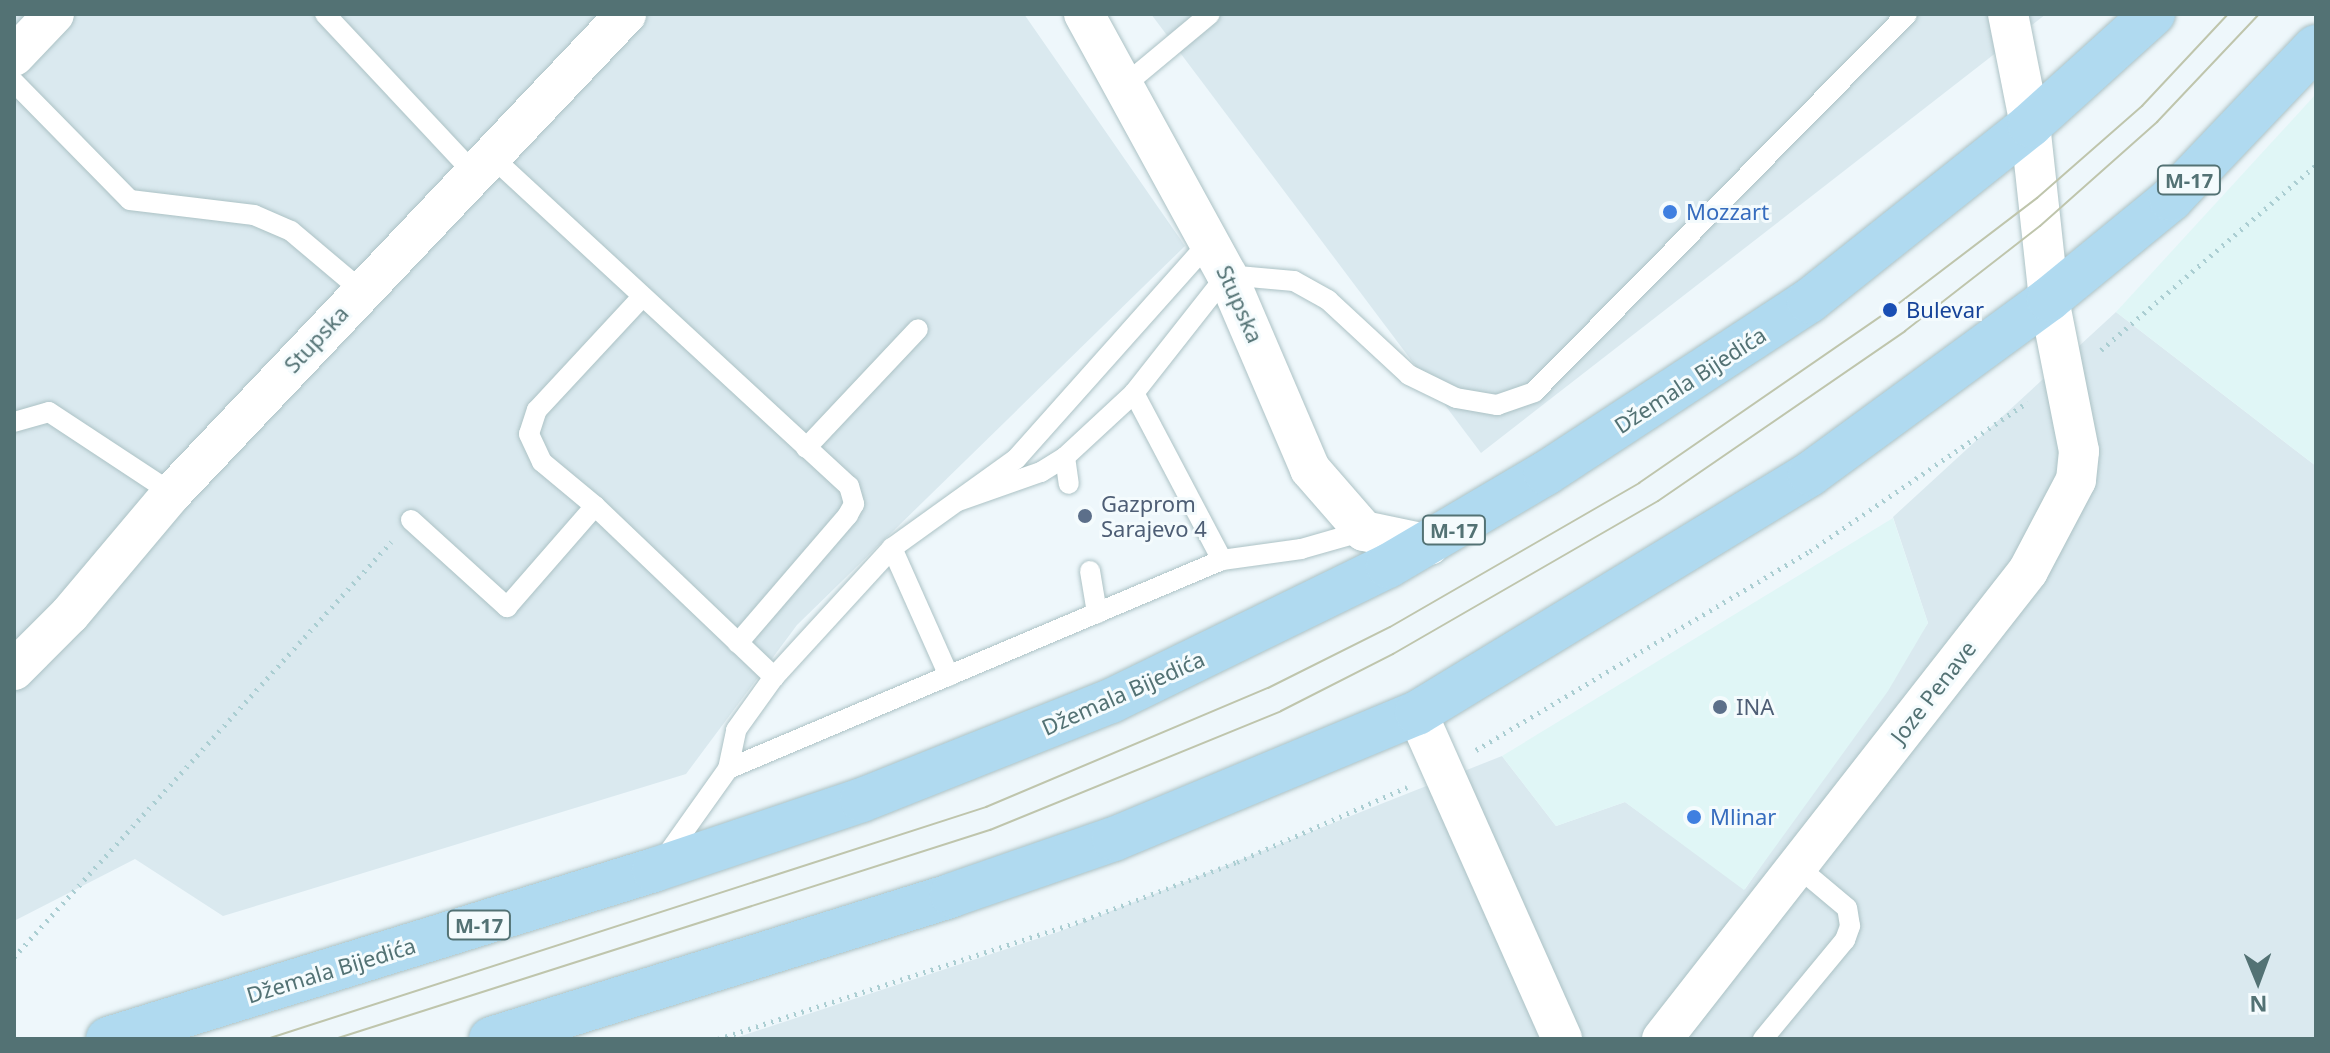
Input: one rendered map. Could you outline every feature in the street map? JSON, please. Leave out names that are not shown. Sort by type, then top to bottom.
[{"type":"main road","name":"Džemala Bijedića","points":[[108,1039],[654,870],[1009,743],[1237,642],[1430,545],[1809,301],[2030,125],[2153,14]]},
{"type":"main road","name":"M-17","points":[[491,1039],[952,895],[1114,839],[1417,713],[1810,474],[2049,299],[2171,199],[2310,63]]},
{"type":"street","points":[[14,56],[54,14]]},
{"type":"street","name":"Stupska","points":[[14,670],[70,614],[172,493],[626,14]]},
{"type":"street","name":"Stupska","points":[[1084,14],[1126,84],[1219,258],[1310,469],[1364,531]]},
{"type":"street","points":[[2008,14],[2030,125],[2049,299]]},
{"type":"street","name":"Joze Penave","points":[[1662,1039],[2028,571],[2076,480],[2079,451],[2049,299]]},
{"type":"street","points":[[1364,531],[1430,545]]},
{"type":"street","points":[[1417,713],[1562,1039]]},
{"type":"lane","points":[[325,14],[482,164],[640,299],[849,486],[854,504],[738,643]]},
{"type":"lane","points":[[1126,84],[1210,14]]},
{"type":"lane","points":[[1219,258],[1305,287],[1367,332],[1409,375],[1456,398],[1497,405],[1534,392],[1907,14]]},
{"type":"lane","points":[[14,82],[130,200],[254,215],[291,231],[362,291]]},
{"type":"lane","points":[[958,501],[1041,472],[1065,457],[1134,393],[1219,258]]},
{"type":"lane","points":[[654,870],[728,769],[736,730],[774,677],[892,548],[1016,459],[1219,258]]},
{"type":"lane","points":[[640,299],[537,410],[529,434],[542,462],[595,506],[774,677]]},
{"type":"lane","points":[[806,448],[918,329]]},
{"type":"lane","points":[[1134,393],[1222,560]]},
{"type":"lane","points":[[14,422],[49,412],[172,493]]},
{"type":"lane","points":[[1065,457],[1069,484]]},
{"type":"lane","points":[[411,520],[507,607],[595,506]]},
{"type":"lane","points":[[728,769],[1222,560],[1301,549],[1364,531]]},
{"type":"lane","points":[[892,548],[949,676]]},
{"type":"lane","points":[[1090,571],[1097,613]]},
{"type":"lane","points":[[1763,1039],[1845,940],[1850,926],[1847,908],[1797,866]]},
{"type":"path","points":[[14,957],[411,520]]},
{"type":"shaded area","points":[[14,14],[1024,14],[1185,246],[797,625],[686,774],[223,916],[135,859],[14,921]]},
{"type":"shaded area","points":[[1151,14],[2046,14],[1481,453]]},
{"type":"shaded area","points":[[2316,94],[2316,466],[2116,312]]},
{"type":"shaded area","points":[[2116,312],[2316,466],[2316,1039],[732,1039],[1058,932],[1502,756],[1556,826],[1625,802],[1745,889],[1928,623],[1893,517]]},
{"type":"shaded area","points":[[1893,518],[1928,623],[1888,691],[1744,890],[1625,802],[1556,826],[1502,756]]},
{"type":"tram line","points":[[267,1039],[986,807],[1268,688],[1390,627],[1639,483],[1890,310],[2037,198],[2142,106],[2228,14]]},
{"type":"tram line","points":[[335,1039],[990,830],[1281,711],[1393,654],[1658,501],[1905,331],[2040,226],[2157,122],[2259,14]]},
{"type":"place","name":"Mozzart","points":[[1670,212]]},
{"type":"place","name":"Bulevar","points":[[1890,310]]},
{"type":"place","name":"Gazprom Sarajevo 4","points":[[1085,516]]},
{"type":"place","name":"INA","points":[[1720,707]]},
{"type":"place","name":"Mlinar","points":[[1694,817]]}]
